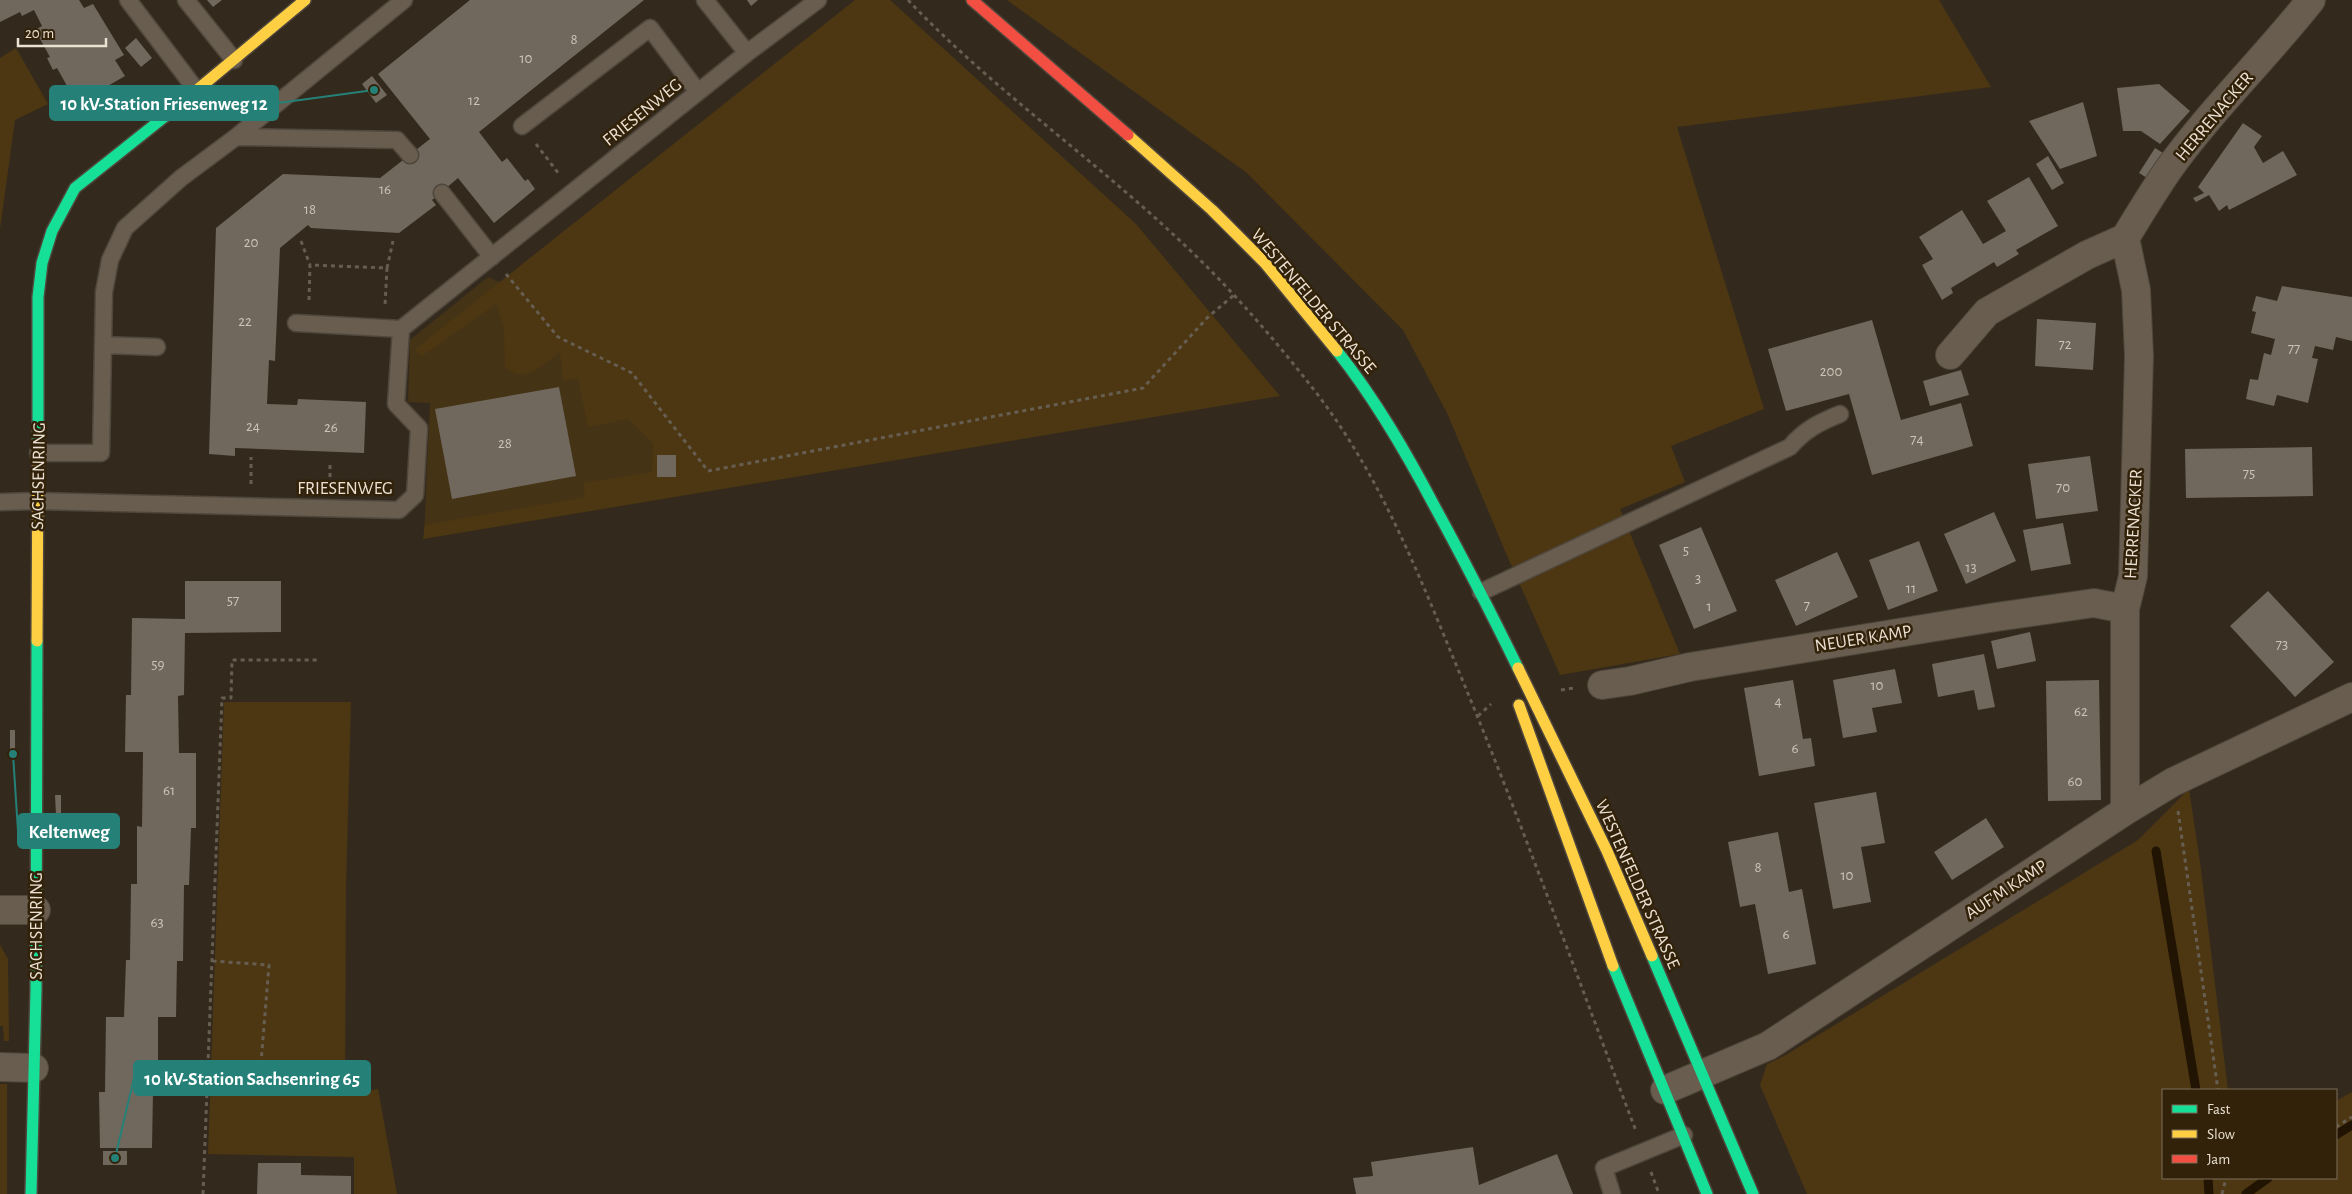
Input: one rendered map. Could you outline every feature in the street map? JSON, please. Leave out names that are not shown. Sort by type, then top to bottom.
[{"type":"street","name":"SACHSENRING","points":[[31,1194],[36,910],[38,297],[42,263],[52,231],[75,188],[197,91],[305,0]]},
{"type":"street","name":"WESTENFELDER STRASSE","points":[[972,0],[1156,159],[1212,210],[1265,263],[1356,375],[1398,438],[1481,592],[1607,851],[1753,1194]]},
{"type":"street","name":"HERRENACKER","points":[[2125,810],[2125,609],[2132,576],[2139,356],[2136,290],[2125,238],[2174,162],[2208,119],[2275,45],[2311,0]]},
{"type":"street","points":[[1950,355],[1987,312],[2087,255],[2125,238]]},
{"type":"street","name":"WESTENFELDER STRASSE","points":[[1481,592],[1511,680]]},
{"type":"street","name":"NEUER KAMP","points":[[1602,685],[1690,667],[1996,617],[2094,603],[2125,609]]},
{"type":"street","points":[[1517,697],[1573,863],[1635,1023],[1684,1135],[1707,1194]]},
{"type":"street","name":"AUF'M KAMP","points":[[1665,1090],[1768,1046],[2125,810],[2173,782],[2352,697]]},
{"type":"street","points":[[0,910],[36,910]]},
{"type":"street","points":[[0,1067],[34,1068]]},
{"type":"lane","points":[[128,0],[197,91]]},
{"type":"lane","points":[[186,0],[234,60]]},
{"type":"lane","points":[[38,453],[101,453],[104,292],[110,260],[125,228],[181,178],[236,137],[404,0]]},
{"type":"lane","points":[[705,0],[747,52]]},
{"type":"lane","name":"FRIESENWEG","points":[[0,502],[37,501],[399,510],[416,495],[420,428],[396,404],[402,329],[747,52],[818,0]]},
{"type":"lane","points":[[522,126],[650,28],[698,92]]},
{"type":"lane","points":[[236,137],[397,140],[410,155]]},
{"type":"lane","points":[[442,193],[492,256]]},
{"type":"lane","points":[[302,323],[402,329]]},
{"type":"lane","points":[[102,346],[158,347]]},
{"type":"lane","points":[[1481,592],[1790,447],[1800,436],[1817,424],[1840,414]]},
{"type":"lane","points":[[1612,1194],[1604,1168],[1643,1150],[1684,1135]]},
{"type":"path","points":[[908,0],[987,74],[1177,237],[1234,295],[1314,389],[1354,449],[1389,513],[1422,583],[1478,716],[1659,1194]]},
{"type":"path","points":[[522,126],[555,168]]},
{"type":"path","points":[[301,241],[310,265],[302,323]]},
{"type":"path","points":[[384,328],[387,268],[393,241]]},
{"type":"path","points":[[492,256],[558,337],[632,373],[708,471],[1142,388],[1208,317],[1234,295]]},
{"type":"path","points":[[310,265],[387,268]]},
{"type":"path","points":[[203,1194],[206,1073],[222,698],[231,698],[232,660],[318,660]]},
{"type":"path","points":[[2173,782],[2192,894],[2218,1089]]},
{"type":"path","points":[[206,1073],[260,1075],[269,965],[212,961]]},
{"type":"path","points":[[2337,1126],[2352,1118]]},
{"type":"path","points":[[2222,1194],[2226,1179]]},
{"type":"shaded area","points":[[855,0],[890,0],[1136,224],[1280,396],[423,539],[425,525],[585,497],[583,483],[652,472],[653,443],[628,419],[588,427],[578,379],[563,380],[560,352],[540,367],[526,374],[512,372],[505,367],[504,328],[496,304],[422,356],[414,350]]},
{"type":"shaded area","points":[[1007,0],[1939,0],[1991,87],[1677,127],[1764,409],[1671,446],[1685,482],[1620,509],[1680,654],[1560,675],[1448,415],[1403,330],[1247,173]]},
{"type":"shaded area","points":[[16,48],[48,104],[15,120],[0,229],[0,58]]},
{"type":"shaded area","points":[[488,277],[508,286],[700,469],[424,537],[430,403],[408,402],[410,340]]},
{"type":"shaded area","points":[[224,702],[351,702],[346,888],[345,1096],[378,1089],[397,1194],[354,1194],[354,1157],[208,1154]]},
{"type":"shaded area","points":[[2189,789],[2200,862],[2228,1089],[2162,1089],[2162,1179],[2337,1179],[2337,1100],[2352,1092],[2352,1194],[1807,1194],[1760,1085],[1767,1064],[1784,1056],[2138,840]]},
{"type":"shaded area","points":[[0,945],[8,959],[9,1041],[4,1041],[3,1026],[0,1026]]},
{"type":"shaded area","points":[[0,1084],[7,1084],[7,1194],[0,1194]]},
{"type":"building","points":[[0,0],[79,0],[84,8],[93,4],[124,55],[115,60],[125,76],[85,99],[79,88],[71,93],[57,68],[53,70],[47,58],[50,57],[35,30],[42,26],[34,10],[22,16],[20,12],[0,22]]},
{"type":"building","points":[[207,0],[222,0],[213,7]]},
{"type":"building","points":[[470,0],[644,0],[479,132],[502,162],[507,158],[525,181],[528,179],[535,189],[494,223],[458,178],[432,200],[436,205],[399,233],[311,228],[308,225],[280,248],[275,361],[269,360],[267,404],[297,405],[298,399],[366,402],[364,453],[235,448],[235,456],[209,454],[216,228],[283,174],[380,178],[430,139],[378,74]]},
{"type":"building","points":[[747,0],[758,0],[751,6]]},
{"type":"building","points":[[136,38],[152,58],[141,67],[125,48]]},
{"type":"building","points":[[372,76],[387,95],[376,103],[362,84]]},
{"type":"building","points":[[2159,84],[2190,111],[2160,144],[2141,131],[2123,131],[2117,88]]},
{"type":"building","points":[[2083,102],[2097,156],[2060,169],[2029,121]]},
{"type":"building","points":[[2243,123],[2262,136],[2254,147],[2263,163],[2283,151],[2297,175],[2229,210],[2227,205],[2219,211],[2209,195],[2196,202],[2193,198],[2204,193],[2198,187]]},
{"type":"building","points":[[2155,148],[2168,156],[2152,181],[2139,173]]},
{"type":"building","points":[[2048,156],[2064,183],[2052,190],[2036,164]]},
{"type":"building","points":[[2029,177],[2058,226],[2016,250],[2019,254],[1997,267],[1994,262],[1951,288],[1953,293],[1942,300],[1922,265],[1933,259],[1919,237],[1962,210],[1983,244],[2006,231],[1987,201]]},
{"type":"building","points":[[2282,286],[2352,297],[2352,341],[2336,337],[2333,350],[2315,346],[2312,358],[2318,359],[2308,403],[2277,395],[2274,406],[2246,399],[2250,379],[2258,380],[2264,353],[2271,355],[2275,339],[2251,333],[2256,312],[2252,311],[2256,296],[2277,301]]},
{"type":"building","points":[[2037,319],[2096,323],[2093,370],[2035,366]]},
{"type":"building","points":[[1872,320],[1901,420],[1961,403],[1973,446],[1872,475],[1849,394],[1786,411],[1768,349]]},
{"type":"building","points":[[1961,370],[1969,395],[1930,406],[1923,381]]},
{"type":"building","points":[[559,387],[576,476],[452,499],[435,409]]},
{"type":"building","points":[[2312,447],[2313,496],[2186,498],[2185,449]]},
{"type":"building","points":[[657,455],[676,455],[676,477],[657,477]]},
{"type":"building","points":[[2090,456],[2098,511],[2036,519],[2028,464]]},
{"type":"building","points":[[1994,512],[2016,561],[1966,584],[1944,534]]},
{"type":"building","points":[[2063,523],[2071,564],[2031,571],[2023,530]]},
{"type":"building","points":[[1701,527],[1737,611],[1694,629],[1659,545]]},
{"type":"building","points":[[1919,541],[1938,591],[1888,610],[1869,560]]},
{"type":"building","points":[[1837,552],[1858,597],[1796,626],[1775,580]]},
{"type":"building","points":[[185,581],[281,581],[281,632],[185,633],[184,695],[178,696],[179,753],[196,753],[196,828],[191,828],[189,885],[184,885],[183,961],[177,961],[176,1017],[158,1017],[158,1092],[153,1092],[152,1148],[100,1148],[99,1092],[105,1092],[106,1017],[124,1017],[126,960],[130,960],[131,884],[137,884],[137,826],[142,827],[143,752],[125,752],[126,695],[131,695],[132,618],[185,619]]},
{"type":"building","points":[[2268,591],[2334,662],[2295,697],[2230,626]]},
{"type":"building","points":[[2030,632],[2036,661],[1997,669],[1991,641]]},
{"type":"building","points":[[1984,654],[1995,707],[1978,710],[1974,690],[1938,697],[1932,664]]},
{"type":"building","points":[[1895,669],[1902,703],[1872,708],[1877,732],[1843,738],[1833,680]]},
{"type":"building","points":[[1793,680],[1803,739],[1811,738],[1815,766],[1759,776],[1744,688]]},
{"type":"building","points":[[2099,680],[2101,800],[2048,801],[2046,681]]},
{"type":"building","points":[[10,730],[15,730],[15,750],[10,750]]},
{"type":"building","points":[[1876,792],[1885,843],[1861,847],[1871,902],[1833,909],[1814,803]]},
{"type":"building","points":[[55,795],[61,795],[61,816],[56,815]]},
{"type":"building","points":[[1986,818],[2004,847],[1952,880],[1934,852]]},
{"type":"building","points":[[1778,832],[1789,892],[1802,889],[1816,964],[1768,974],[1755,904],[1740,907],[1728,842]]},
{"type":"building","points":[[1473,1147],[1479,1185],[1557,1154],[1573,1194],[1356,1194],[1353,1178],[1373,1176],[1371,1162]]},
{"type":"building","points":[[103,1151],[127,1151],[127,1165],[103,1165]]},
{"type":"building","points":[[258,1163],[301,1163],[301,1175],[351,1176],[351,1194],[257,1194]]},
{"type":"waterway","points":[[2156,851],[2196,1089]]},
{"type":"waterway","points":[[2337,1134],[2352,1125]]},
{"type":"waterway","points":[[2208,1179],[2209,1194]]},
{"type":"waterway","points":[[2246,1194],[2267,1179]]},
{"type":"traffic: fast","points":[[38,447],[38,297],[42,263],[52,231],[75,188],[173,110]]},
{"type":"traffic: fast","points":[[1337,351],[1378,408],[1414,468],[1518,668]]},
{"type":"traffic: fast","points":[[31,1194],[36,990],[37,641]]},
{"type":"traffic: fast","points":[[1652,956],[1753,1194]]},
{"type":"traffic: fast","points":[[1613,966],[1707,1194]]},
{"type":"traffic: slow","points":[[173,110],[305,0]]},
{"type":"traffic: slow","points":[[1128,135],[1212,210],[1265,263],[1337,351]]},
{"type":"traffic: slow","points":[[37,641],[38,447]]},
{"type":"traffic: slow","points":[[1518,668],[1607,851],[1652,956]]},
{"type":"traffic: slow","points":[[1519,705],[1613,966]]},
{"type":"traffic: jam","points":[[972,0],[1128,135]]},
{"type":"place","name":"10 kV-Station Friesenweg 12","points":[[374,90]]},
{"type":"place","name":"Keltenweg","points":[[13,754]]},
{"type":"place","name":"10 kV-Station Sachsenring 65","points":[[115,1158]]}]
